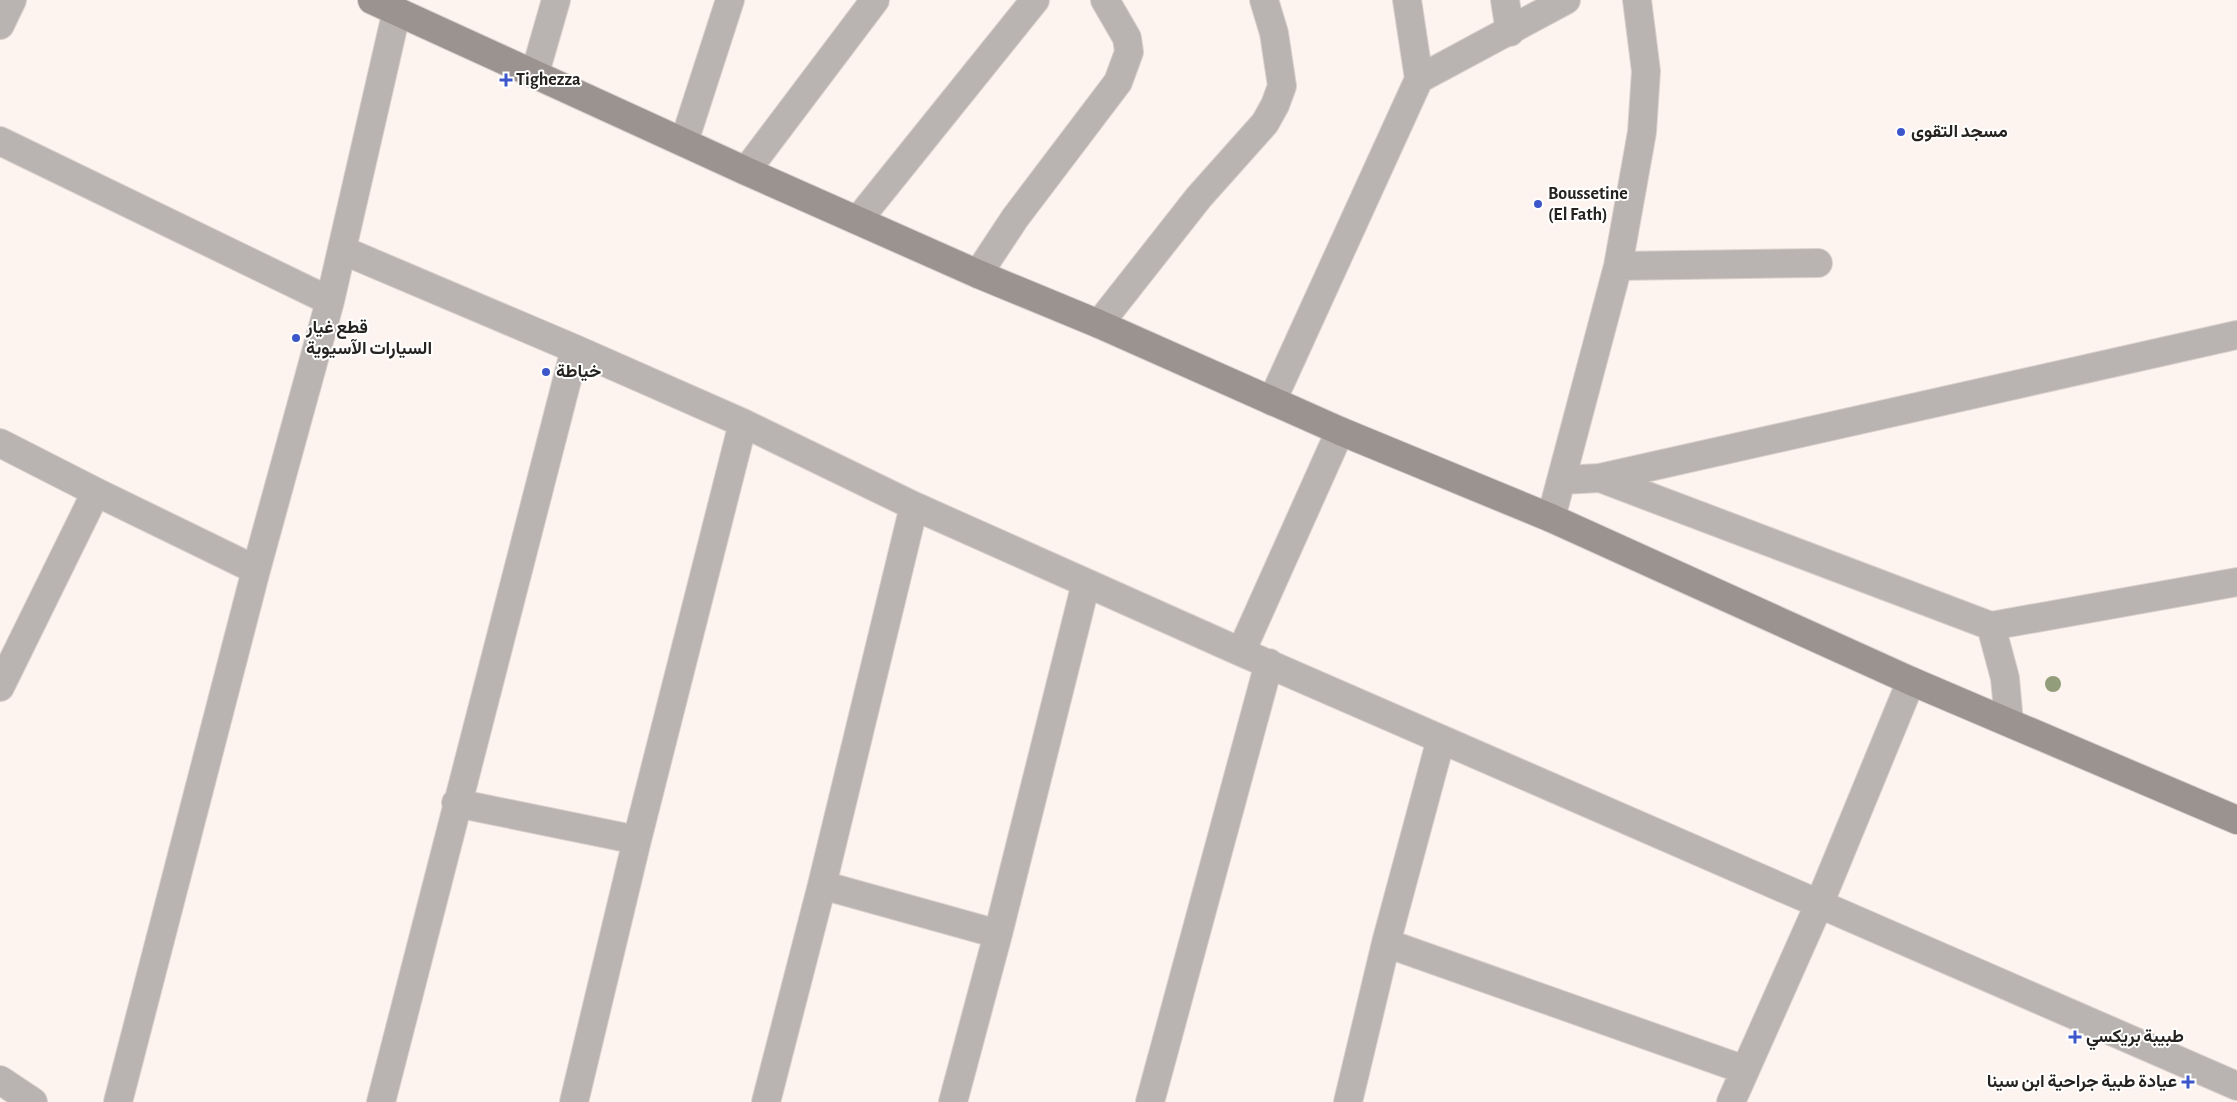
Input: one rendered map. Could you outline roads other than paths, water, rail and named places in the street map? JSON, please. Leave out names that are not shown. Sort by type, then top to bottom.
[{"type":"street","points":[[0,25],[12,0]]},
{"type":"street","points":[[535,73],[556,0]]},
{"type":"street","points":[[684,142],[730,0]]},
{"type":"street","points":[[746,172],[875,0]]},
{"type":"street","points":[[858,220],[1036,0]]},
{"type":"street","points":[[978,274],[1015,218],[1118,82],[1129,52],[1127,38],[1105,0]]},
{"type":"street","points":[[1099,324],[1199,197],[1265,123],[1275,105],[1282,86],[1274,33],[1264,0]]},
{"type":"street","points":[[1272,401],[1419,79],[1407,0]]},
{"type":"street","points":[[1505,0],[1510,32]]},
{"type":"street","points":[[1419,79],[1510,32],[1566,0]]},
{"type":"street","points":[[1551,518],[1563,480],[1618,266],[1642,132],[1646,72],[1637,0]]},
{"type":"street","points":[[118,1102],[256,570],[330,302],[342,250],[385,5],[746,172],[978,274],[1099,324],[1340,431],[1551,518],[1911,681],[2237,820]]},
{"type":"street","points":[[0,141],[330,302]]},
{"type":"street","points":[[342,250],[576,349],[744,423],[914,506],[1241,652],[1820,902],[2237,1086]]},
{"type":"street","points":[[1618,266],[1818,263]]},
{"type":"street","points":[[1563,480],[1600,478],[2237,335]]},
{"type":"street","points":[[380,1102],[456,803],[576,349]]},
{"type":"street","points":[[574,1102],[637,840],[744,423]]},
{"type":"street","points":[[1241,652],[1340,431]]},
{"type":"street","points":[[0,443],[256,570]]},
{"type":"street","points":[[1600,478],[1990,626],[2237,582]]},
{"type":"street","points":[[0,687],[96,492]]},
{"type":"street","points":[[766,1102],[822,885],[914,506]]},
{"type":"street","points":[[953,1102],[998,934],[1086,583]]},
{"type":"street","points":[[1990,626],[2005,678],[2009,722]]},
{"type":"street","points":[[1150,1102],[1269,663]]},
{"type":"street","points":[[1731,1102],[1820,902],[1911,681]]},
{"type":"street","points":[[1348,1102],[1386,943],[1441,739]]},
{"type":"street","points":[[456,803],[637,840]]},
{"type":"street","points":[[822,885],[998,934]]},
{"type":"street","points":[[1386,943],[1745,1070]]},
{"type":"street","points":[[0,1080],[34,1102]]},
{"type":"place","name":"Tighezza","points":[[506,80]]},
{"type":"place","name":"مسجد التقوى","points":[[1901,132]]},
{"type":"place","name":"Boussetine (El Fath)","points":[[1538,204]]},
{"type":"place","name":"قطع غيار السيارات الآسيوية","points":[[296,338]]},
{"type":"place","name":"خياطة","points":[[546,372]]},
{"type":"place","name":"طبيبة بريكسي","points":[[2075,1037]]},
{"type":"place","name":"عيادة طبية جراحية ابن سينا","points":[[2188,1082]]}]
